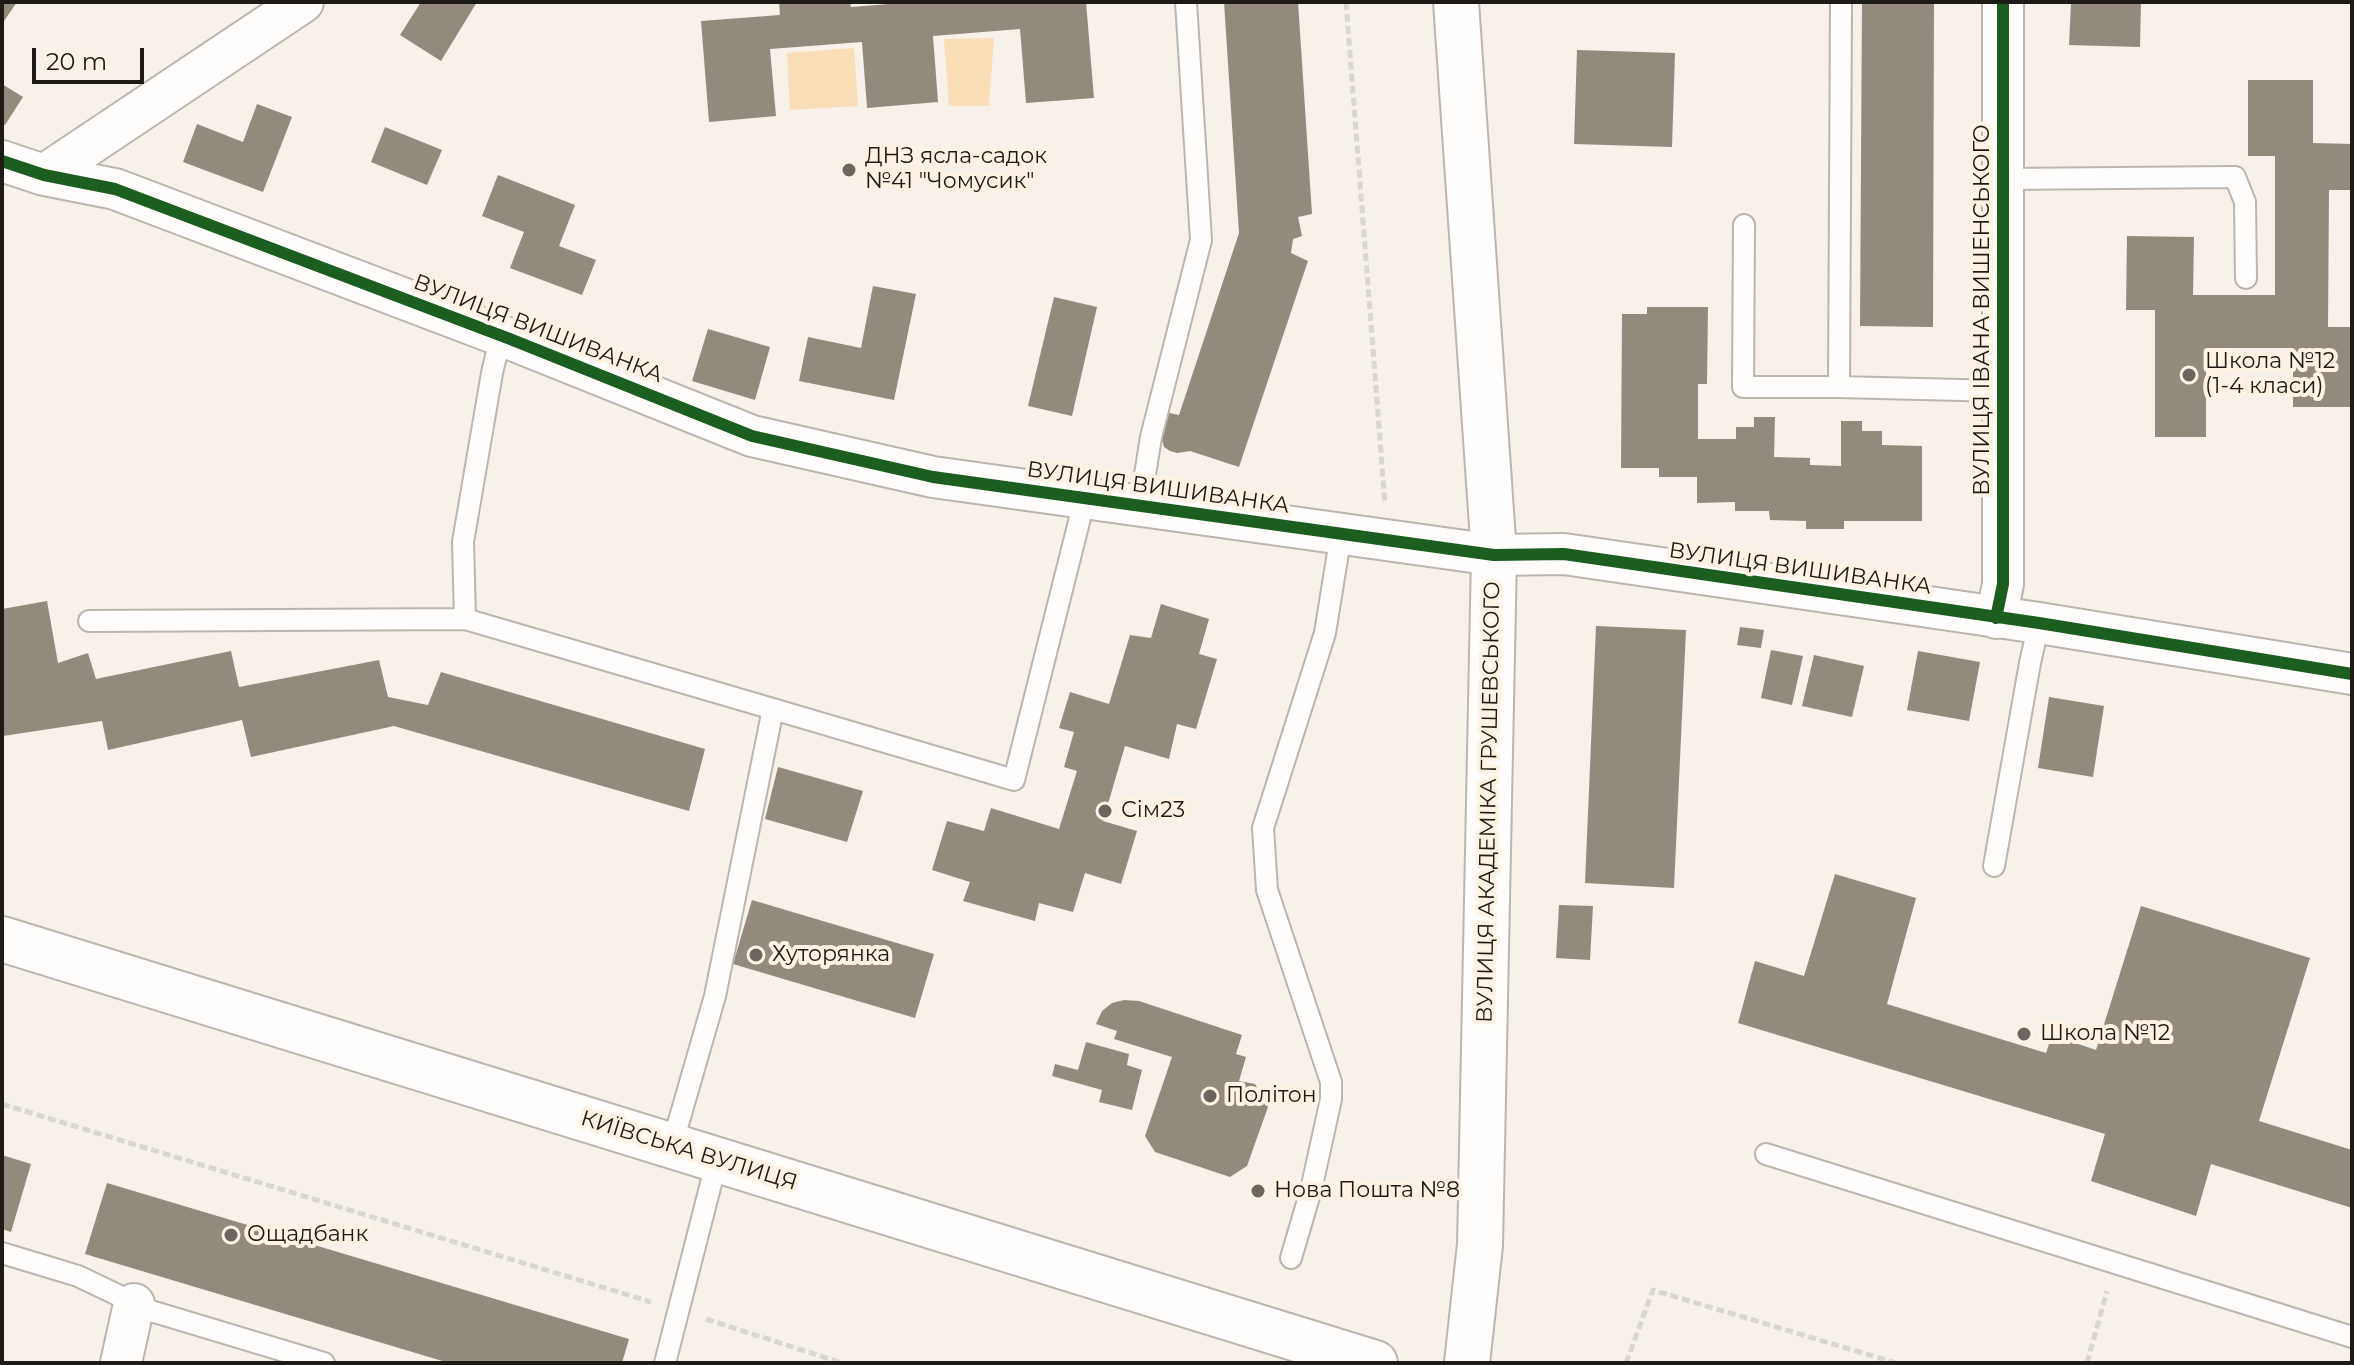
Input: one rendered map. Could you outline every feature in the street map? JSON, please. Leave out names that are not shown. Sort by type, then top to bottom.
[{"type":"main road","name":"ВУЛИЦЯ АКАДЕМІКА ГРУШЕВСЬКОГО","points":[[1456,2],[1494,555],[1480,1245],[1467,1363]]},
{"type":"main road","name":"КИЇВСЬКА ВУЛИЦЯ","points":[[2,939],[1375,1363]]},
{"type":"street","points":[[44,175],[303,2]]},
{"type":"street","name":"ВУЛИЦЯ ІВАНА ВИШЕНСЬКОГО","points":[[1996,618],[2003,584],[2003,2]]},
{"type":"street","name":"ВУЛИЦЯ ВИШИВАНКА","points":[[2,161],[44,175],[115,189],[501,335],[752,436],[933,477],[1494,555],[1564,554],[2039,623],[2352,674]]},
{"type":"street","points":[[121,1363],[134,1304]]},
{"type":"lane","points":[[1140,506],[1151,437],[1201,240],[1186,2]]},
{"type":"lane","points":[[1839,387],[1841,2]]},
{"type":"lane","points":[[2002,179],[2235,177],[2245,202],[2246,278]]},
{"type":"lane","points":[[1744,225],[1743,387],[2001,391]]},
{"type":"lane","points":[[465,619],[463,542],[501,335]]},
{"type":"lane","points":[[89,621],[465,619],[1014,780],[1085,498]]},
{"type":"lane","points":[[1291,1258],[1311,1190],[1331,1099],[1331,1082],[1267,890],[1263,828],[1325,633],[1341,534]]},
{"type":"lane","points":[[1994,866],[2039,623]]},
{"type":"lane","points":[[672,1145],[715,996],[773,709]]},
{"type":"lane","points":[[1766,1154],[2352,1337]]},
{"type":"lane","points":[[665,1363],[717,1160]]},
{"type":"lane","points":[[2,1253],[78,1276],[151,1311],[324,1363]]},
{"type":"path","points":[[1346,2],[1389,541]]},
{"type":"path","points":[[2,1104],[842,1363]]},
{"type":"path","points":[[2087,1363],[2114,1262]]},
{"type":"path","points":[[1626,1363],[1653,1290],[1896,1363]]},
{"type":"shaded area","points":[[994,38],[989,106],[949,106],[944,39]]},
{"type":"shaded area","points":[[854,48],[858,106],[790,110],[787,53]]},
{"type":"building","points":[[2,2],[17,2],[2,24]]},
{"type":"building","points":[[421,2],[477,2],[441,61],[400,35]]},
{"type":"building","points":[[779,2],[850,2],[851,7],[914,2],[1086,2],[1094,98],[1026,103],[1020,29],[933,36],[938,102],[867,108],[862,42],[770,49],[776,116],[709,122],[701,21],[780,15]]},
{"type":"building","points":[[1224,2],[1298,2],[1312,214],[1298,217],[1302,236],[1293,239],[1291,253],[1308,261],[1239,467],[1190,451],[1170,451],[1164,447],[1161,437],[1169,413],[1179,415],[1239,233]]},
{"type":"building","points":[[1862,2],[1934,2],[1933,327],[1860,326]]},
{"type":"building","points":[[2071,2],[2141,2],[2140,47],[2069,45]]},
{"type":"building","points":[[1577,50],[1675,53],[1672,147],[1574,144]]},
{"type":"building","points":[[2248,80],[2313,80],[2313,143],[2352,144],[2352,190],[2329,190],[2328,327],[2352,327],[2352,407],[2293,407],[2293,348],[2206,348],[2206,437],[2155,437],[2155,310],[2126,310],[2127,236],[2194,237],[2193,295],[2275,295],[2275,156],[2248,156]]},
{"type":"building","points":[[2,84],[23,97],[5,125],[2,124]]},
{"type":"building","points":[[257,104],[292,117],[263,192],[183,162],[197,124],[243,142]]},
{"type":"building","points":[[385,127],[442,150],[427,185],[371,162]]},
{"type":"building","points":[[498,175],[575,205],[559,246],[596,260],[582,295],[510,268],[524,232],[482,216]]},
{"type":"building","points":[[873,286],[916,294],[894,400],[799,381],[808,337],[861,348]]},
{"type":"building","points":[[1054,297],[1097,307],[1072,416],[1028,406]]},
{"type":"building","points":[[1647,307],[1708,307],[1707,384],[1698,384],[1698,439],[1736,439],[1736,427],[1754,427],[1754,417],[1775,417],[1774,457],[1810,458],[1810,465],[1841,466],[1841,421],[1862,421],[1862,431],[1882,431],[1882,445],[1922,446],[1922,521],[1844,521],[1844,529],[1806,529],[1806,521],[1770,520],[1769,511],[1735,511],[1735,502],[1697,503],[1697,477],[1659,477],[1659,468],[1621,468],[1622,314],[1647,314]]},
{"type":"building","points":[[708,329],[770,347],[755,400],[692,381]]},
{"type":"building","points":[[47,601],[58,663],[88,653],[96,679],[231,651],[239,687],[379,660],[388,697],[428,705],[441,672],[705,749],[689,811],[394,726],[251,757],[242,720],[108,750],[102,721],[3,736],[2,609]]},
{"type":"building","points":[[1161,604],[1209,619],[1199,654],[1217,659],[1196,729],[1177,724],[1169,759],[1125,746],[1103,821],[1137,831],[1121,884],[1085,873],[1073,912],[1039,903],[1035,921],[963,901],[970,882],[932,870],[947,821],[984,831],[991,808],[1059,829],[1077,771],[1064,767],[1074,732],[1059,728],[1070,692],[1109,704],[1130,635],[1151,638]]},
{"type":"building","points":[[1596,626],[1686,630],[1674,888],[1585,883]]},
{"type":"building","points":[[1740,627],[1764,630],[1761,648],[1737,645]]},
{"type":"building","points":[[1771,650],[1803,656],[1792,705],[1761,698]]},
{"type":"building","points":[[1918,651],[1980,662],[1969,721],[1907,710]]},
{"type":"building","points":[[1814,655],[1864,666],[1852,717],[1802,706]]},
{"type":"building","points":[[2049,697],[2104,706],[2093,777],[2038,768]]},
{"type":"building","points":[[778,767],[863,791],[847,842],[765,819]]},
{"type":"building","points":[[1835,874],[1916,898],[1887,1004],[2046,1053],[2052,1035],[2096,1050],[2141,906],[2310,958],[2259,1121],[2352,1150],[2352,1208],[2211,1164],[2196,1216],[2091,1181],[2105,1134],[1738,1023],[1755,961],[1804,976]]},
{"type":"building","points":[[752,900],[934,954],[915,1018],[733,964]]},
{"type":"building","points":[[1559,905],[1593,906],[1590,960],[1556,958]]},
{"type":"building","name":"Політон","points":[[1139,1001],[1242,1035],[1236,1054],[1246,1057],[1239,1081],[1255,1084],[1268,1107],[1247,1166],[1230,1177],[1155,1152],[1145,1136],[1172,1057],[1114,1039],[1117,1031],[1096,1024],[1102,1011],[1112,1003]]},
{"type":"building","points":[[1086,1042],[1129,1054],[1127,1065],[1142,1070],[1132,1110],[1099,1102],[1102,1090],[1052,1076],[1055,1064],[1078,1070]]},
{"type":"building","points":[[2,1155],[31,1164],[11,1232],[2,1229]]},
{"type":"building","points":[[107,1183],[629,1339],[622,1363],[449,1363],[85,1254]]},
{"type":"cycle path","points":[[1996,618],[2003,584],[2003,2]]},
{"type":"cycle path","points":[[2,161],[44,175],[115,189],[510,339],[752,436],[933,477],[1494,555],[1564,554],[2039,623],[2352,674]]},
{"type":"place","name":"ДНЗ ясла-садок №41 \"Чомусик\"","points":[[849,170]]},
{"type":"place","name":"Школа №12 (1-4 класи)","points":[[2189,375]]},
{"type":"place","name":"Сім23","points":[[1105,811]]},
{"type":"place","name":"Хуторянка","points":[[756,955]]},
{"type":"place","name":"Школа №12","points":[[2024,1034]]},
{"type":"place","name":"Політон","points":[[1210,1096]]},
{"type":"place","name":"Нова Пошта №8","points":[[1258,1191]]},
{"type":"place","name":"Ощадбанк","points":[[231,1235]]}]
